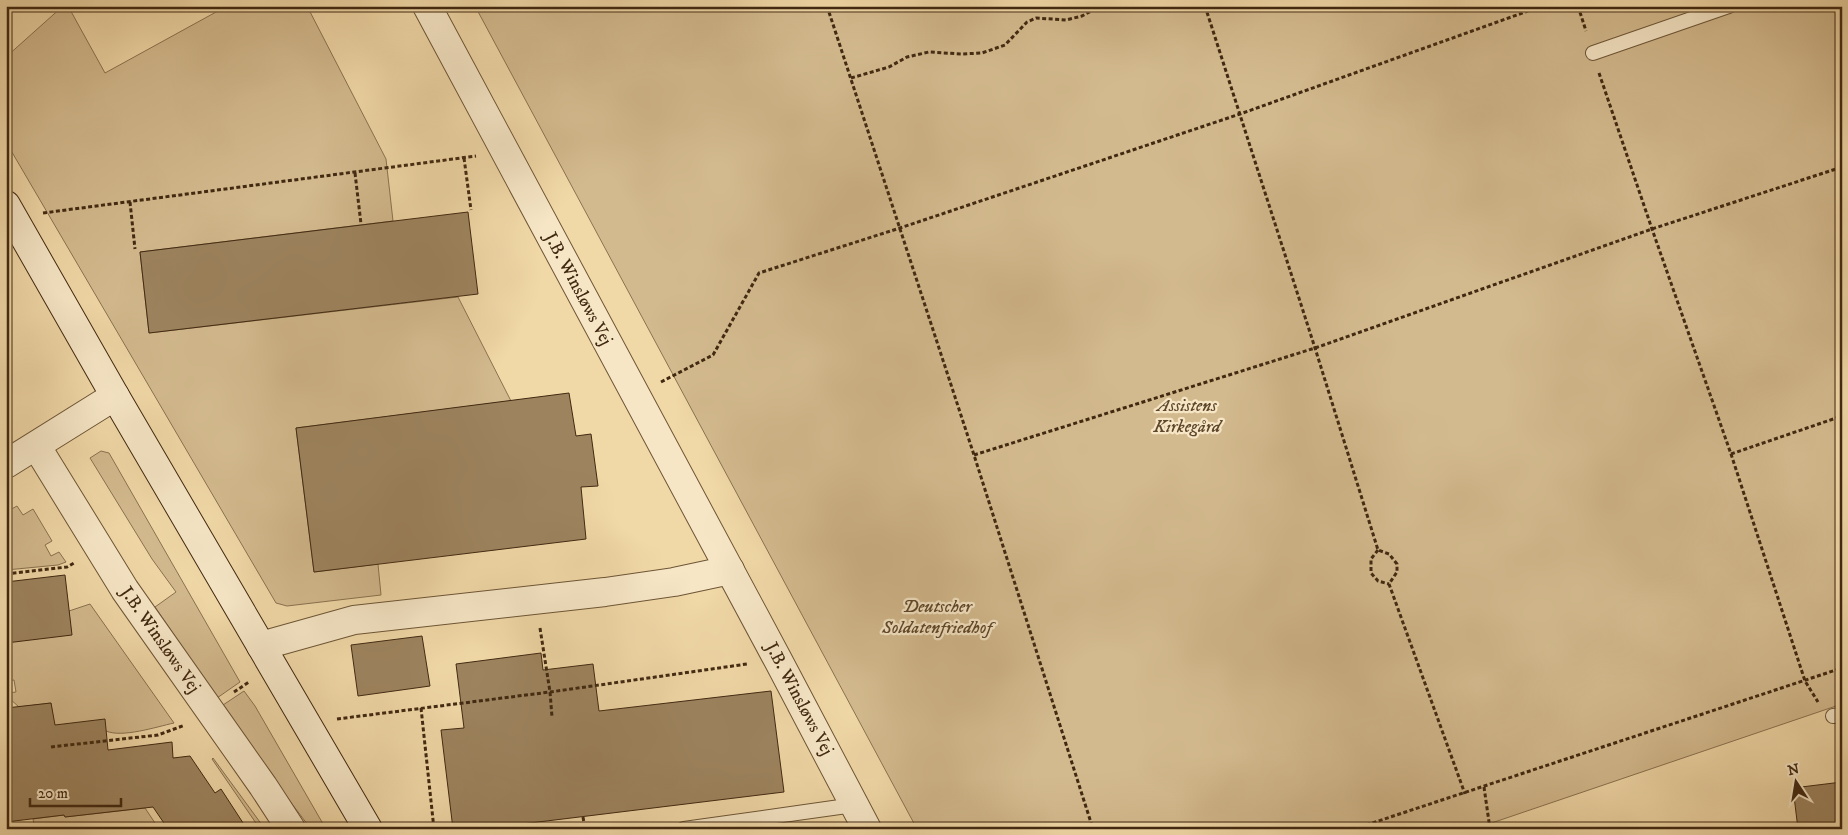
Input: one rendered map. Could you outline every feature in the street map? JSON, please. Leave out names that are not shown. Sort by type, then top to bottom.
[{"type":"street","name":"J.B. Winsløws Vej","points":[[427,6],[730,570],[860,817]]},
{"type":"street","points":[[10,211],[115,396],[368,829]]},
{"type":"street","points":[[6,464],[115,396]]},
{"type":"street","name":"J.B. Winsløws Vej","points":[[36,447],[124,590],[263,786],[291,829]]},
{"type":"street","points":[[267,656],[354,620],[605,592],[674,582],[730,570]]},
{"type":"lane","points":[[1592,53],[1729,6]]},
{"type":"lane","points":[[684,829],[860,817]]},
{"type":"path","points":[[827,6],[974,455],[1092,829]]},
{"type":"path","points":[[851,78],[890,67],[907,57],[929,52],[962,54],[982,52],[1005,45],[1027,22],[1036,18],[1066,20],[1082,16],[1100,6]]},
{"type":"path","points":[[1205,6],[1378,550]]},
{"type":"path","points":[[635,396],[713,355],[759,273],[900,228],[1240,114],[1542,6]]},
{"type":"path","points":[[1578,6],[1592,53],[1652,229],[1731,454],[1805,680],[1818,702],[1837,715]]},
{"type":"path","points":[[10,211],[130,202],[505,152]]},
{"type":"path","points":[[464,158],[471,210]]},
{"type":"path","points":[[974,455],[1315,348],[1652,229],[1842,167]]},
{"type":"path","points":[[354,172],[361,224]]},
{"type":"path","points":[[130,202],[135,249]]},
{"type":"path","points":[[1731,454],[1842,416]]},
{"type":"path","points":[[6,574],[67,566],[99,549]]},
{"type":"path","points":[[1378,550],[1389,554],[1397,564],[1397,572],[1390,584],[1465,794]]},
{"type":"path","points":[[1378,550],[1371,560],[1371,573],[1378,581],[1390,584]]},
{"type":"path","points":[[536,600],[552,717]]},
{"type":"path","points":[[50,747],[158,735],[181,727],[208,708],[267,656]]},
{"type":"path","points":[[306,723],[550,692],[778,660]]},
{"type":"path","points":[[1354,829],[1465,794],[1842,668]]},
{"type":"path","points":[[421,708],[434,829]]},
{"type":"path","points":[[1484,787],[1490,829]]},
{"type":"path","points":[[583,816],[584,829]]},
{"type":"green space","points":[[63,6],[68,6],[105,73],[227,6],[307,6],[386,159],[393,221],[140,252],[149,333],[458,297],[511,401],[296,428],[314,572],[378,564],[381,595],[287,606],[276,603],[6,142],[6,57]]},
{"type":"green space","name":"Assistens Kirkegård","points":[[475,6],[1842,6],[1842,704],[1474,829],[917,829]]},
{"type":"green space","points":[[101,451],[109,453],[240,682],[217,698],[155,607],[176,592],[152,559],[90,458]]},
{"type":"green space","points":[[17,506],[23,515],[33,509],[52,541],[45,545],[51,556],[59,552],[66,562],[58,565],[6,570],[6,512]]},
{"type":"green space","points":[[90,604],[174,723],[121,733],[54,725],[51,703],[19,707],[10,699],[8,693],[16,692],[14,680],[6,681],[6,643],[69,611]]},
{"type":"green space","points":[[244,691],[255,706],[326,829],[311,829],[223,705]]},
{"type":"green space","points":[[213,758],[265,829],[260,829]]},
{"type":"green space","points":[[145,808],[159,829],[137,827],[123,829],[35,829],[33,819],[64,815],[65,817]]},
{"type":"building","points":[[468,212],[478,294],[149,333],[140,252]]},
{"type":"building","points":[[569,393],[576,436],[591,434],[598,486],[581,487],[586,539],[314,572],[296,428]]},
{"type":"building","points":[[65,575],[72,635],[6,643],[6,582]]},
{"type":"building","points":[[422,636],[430,686],[358,696],[351,645]]},
{"type":"building","points":[[541,653],[543,670],[593,664],[599,711],[771,691],[784,792],[481,829],[453,829],[441,730],[464,728],[456,664]]},
{"type":"building","points":[[51,703],[55,725],[105,719],[108,750],[172,742],[173,758],[190,756],[215,793],[221,789],[247,829],[168,829],[153,807],[6,822],[6,708]]},
{"type":"building","points":[[1842,782],[1842,829],[1798,829],[1793,788]]},
{"type":"park label","name":"Deutscher Soldatenfriedhof","points":[[937,617]]}]
